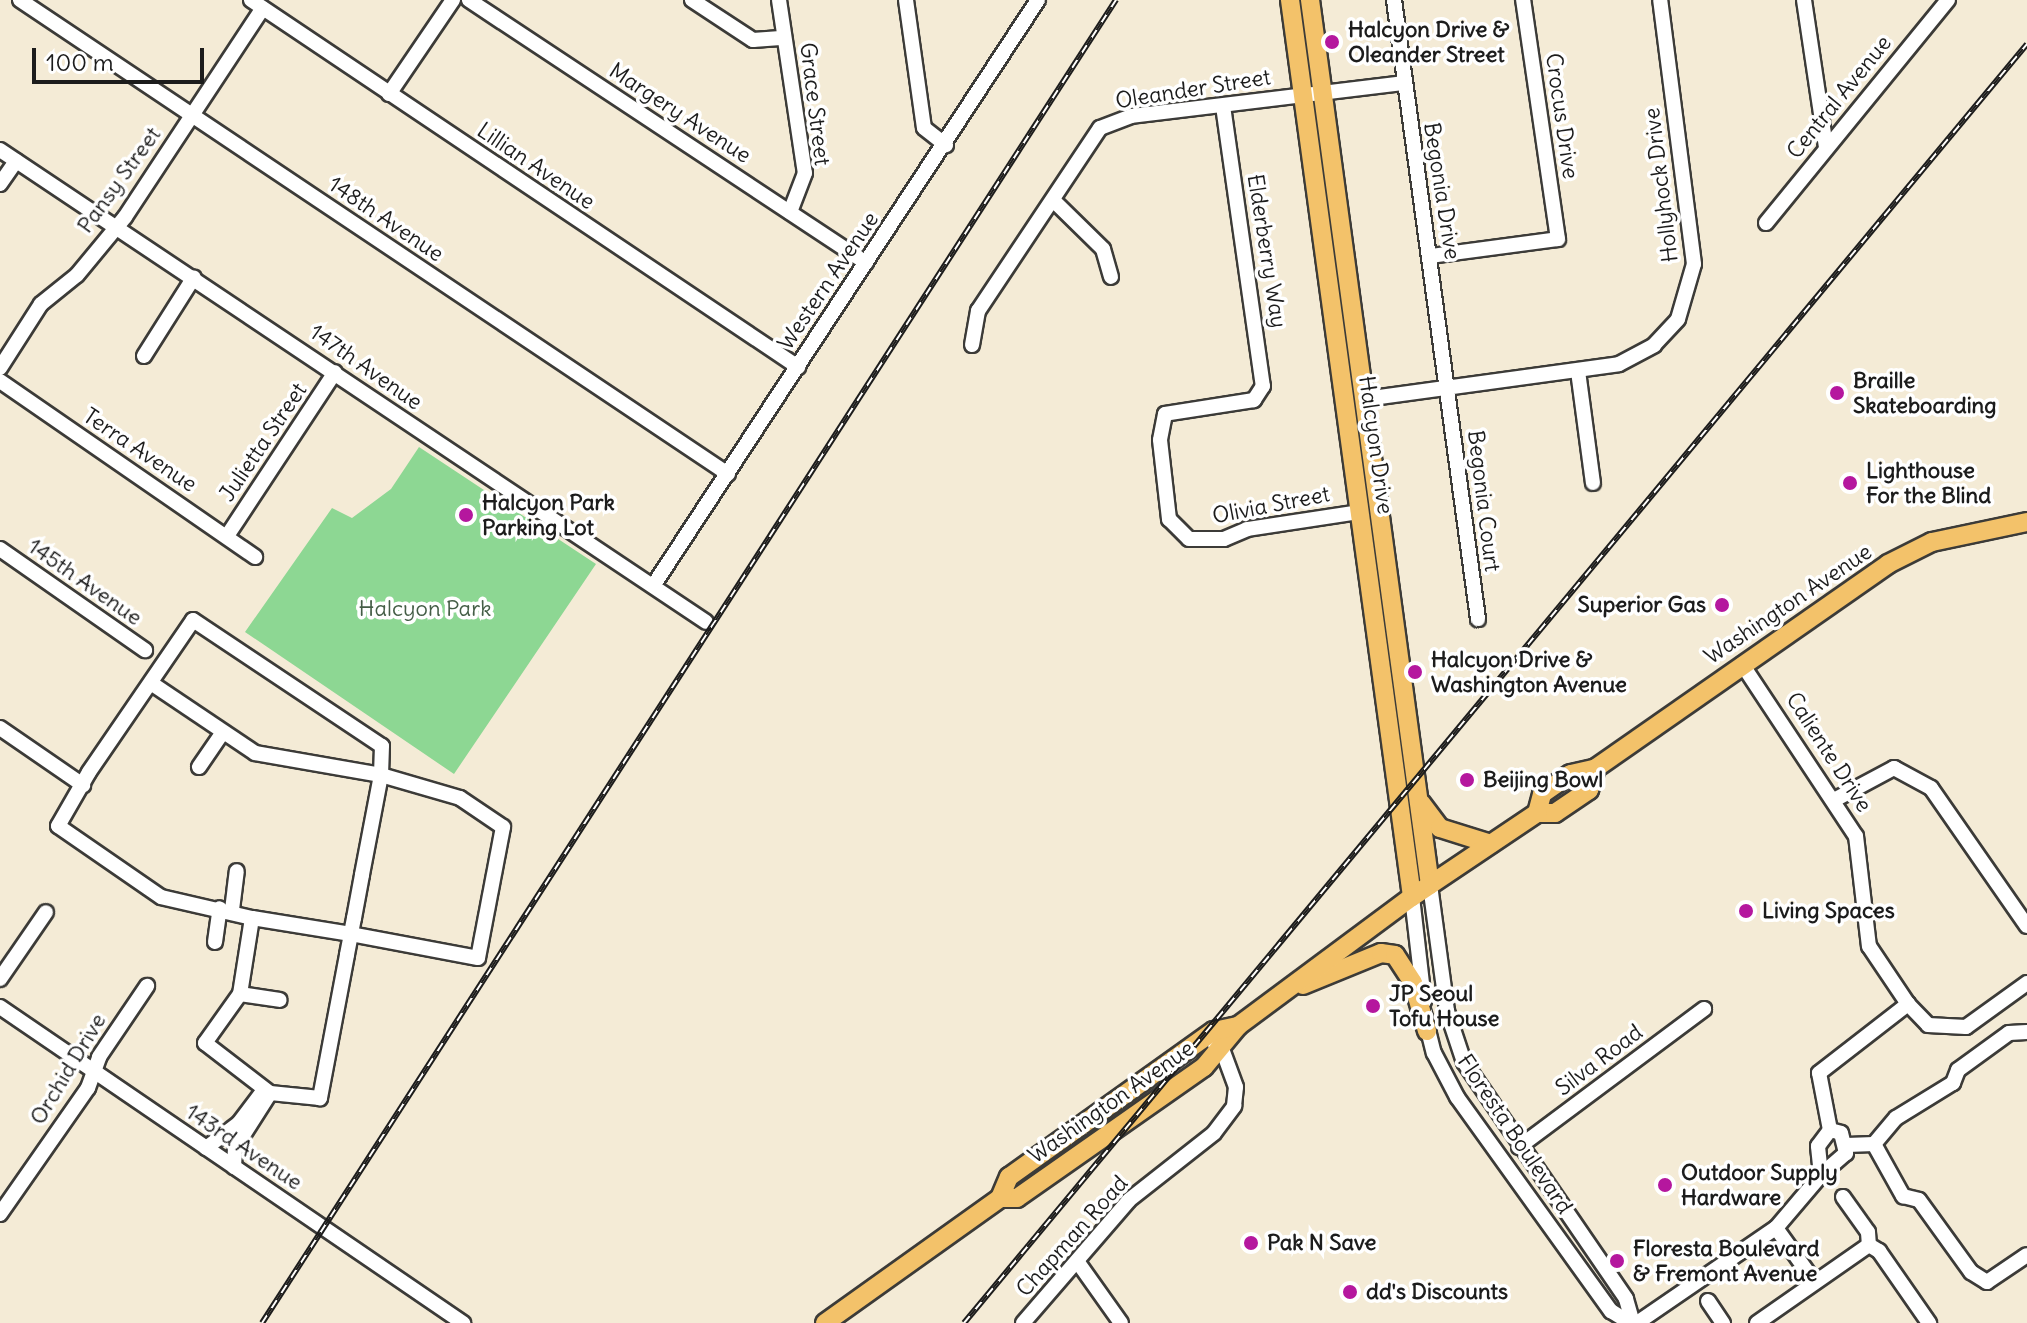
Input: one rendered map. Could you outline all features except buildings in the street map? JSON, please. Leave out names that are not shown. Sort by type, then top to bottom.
[{"type":"main road","name":"Halcyon Drive","points":[[1290,0],[1412,897]]},
{"type":"main road","name":"Halcyon Drive","points":[[1310,0],[1430,885]]},
{"type":"main road","name":"Washington Avenue","points":[[1000,1198],[1017,1198],[1222,1049],[1238,1026],[1412,897],[1537,813],[1555,813],[1589,790],[1596,768],[1742,664],[1910,552],[1980,529],[2027,522]]},
{"type":"main road","points":[[1420,801],[1440,828],[1491,844]]},
{"type":"main road","points":[[1285,991],[1381,953],[1395,955],[1413,983],[1427,1031]]},
{"type":"main road","name":"Washington Avenue","points":[[825,1323],[1000,1198],[1009,1177],[1214,1031],[1238,1026]]},
{"type":"street","name":"148th Avenue","points":[[20,0],[728,474]]},
{"type":"street","points":[[389,94],[453,0]]},
{"type":"street","name":"Margery Avenue","points":[[469,0],[866,263]]},
{"type":"street","points":[[692,0],[753,40],[784,38]]},
{"type":"street","name":"Grace Street","points":[[779,0],[805,173],[790,212]]},
{"type":"street","points":[[906,0],[924,128],[946,145]]},
{"type":"street","name":"Western Avenue","points":[[653,586],[946,145],[1038,0]]},
{"type":"street","name":"Begonia Drive","points":[[1394,0],[1448,388]]},
{"type":"street","name":"Crocus Drive","points":[[1431,256],[1558,239],[1523,0]]},
{"type":"street","name":"Hollyhock Drive","points":[[1365,399],[1619,364],[1654,345],[1678,319],[1690,285],[1692,243],[1660,0]]},
{"type":"street","points":[[1804,0],[1826,147]]},
{"type":"street","points":[[1932,0],[1934,16]]},
{"type":"street","name":"Central Avenue","points":[[1766,223],[1948,0]]},
{"type":"street","name":"Pansy Street","points":[[0,368],[41,304],[77,275],[193,116],[257,4]]},
{"type":"street","name":"Lillian Avenue","points":[[257,4],[798,367]]},
{"type":"street","name":"Oleander Street","points":[[972,345],[978,311],[1100,128],[1131,116],[1404,83]]},
{"type":"street","name":"Elderberry Way","points":[[1189,539],[1169,519],[1160,440],[1165,414],[1254,400],[1263,386],[1223,106]]},
{"type":"street","name":"147th Avenue","points":[[0,150],[706,622]]},
{"type":"street","points":[[0,184],[16,161]]},
{"type":"street","points":[[1053,200],[1103,249],[1111,277]]},
{"type":"street","points":[[144,356],[194,277]]},
{"type":"street","points":[[1578,371],[1593,483]]},
{"type":"street","name":"Julietta Street","points":[[227,536],[335,372]]},
{"type":"street","name":"Terra Avenue","points":[[0,381],[255,557]]},
{"type":"street","name":"Begonia Court","points":[[1448,388],[1478,619]]},
{"type":"street","name":"Olivia Street","points":[[1189,539],[1224,539],[1247,529],[1360,512]]},
{"type":"street","name":"145th Avenue","points":[[0,549],[145,650]]},
{"type":"street","points":[[151,683],[255,753],[381,775],[460,798],[503,827],[478,958],[351,934],[252,918],[226,909],[161,897],[58,826],[83,785],[151,683],[193,620],[382,746],[381,775],[351,934],[320,1098],[267,1091],[205,1043],[240,994],[252,918]]},
{"type":"street","name":"Caliente Drive","points":[[1742,664],[1836,799],[1856,836],[1869,946],[1908,1004],[1928,1025],[1966,1027],[2027,983]]},
{"type":"street","points":[[0,728],[83,785]]},
{"type":"street","points":[[199,767],[223,732]]},
{"type":"street","points":[[1836,799],[1894,768],[1931,788],[2027,926]]},
{"type":"street","points":[[215,942],[237,871]]},
{"type":"street","name":"Floresta Boulevard","points":[[1430,885],[1455,1038],[1475,1082],[1626,1299],[1633,1323]]},
{"type":"street","name":"Floresta Boulevard","points":[[1412,897],[1427,1031],[1457,1097],[1611,1311],[1633,1323]]},
{"type":"street","points":[[0,979],[46,912]]},
{"type":"street","name":"Orchid Drive","points":[[0,1214],[88,1088],[93,1072],[147,986]]},
{"type":"street","points":[[240,994],[280,1000]]},
{"type":"street","points":[[1821,1175],[1818,1146],[1830,1130],[1819,1073],[1908,1004]]},
{"type":"street","name":"143rd Avenue","points":[[0,1007],[463,1323]]},
{"type":"street","name":"Silva Road","points":[[1519,1147],[1704,1009]]},
{"type":"street","points":[[1847,1145],[1874,1144],[1896,1118],[1953,1083],[1958,1070],[2009,1033],[2027,1032]]},
{"type":"street","points":[[1200,1042],[1222,1049]]},
{"type":"street","name":"Chapman Road","points":[[1023,1323],[1129,1200],[1214,1133],[1234,1106],[1236,1087],[1222,1049]]},
{"type":"street","points":[[206,1148],[230,1132],[267,1091]]},
{"type":"street","points":[[234,1167],[235,1148],[267,1091]]},
{"type":"street","points":[[1633,1323],[1776,1228],[1821,1175],[1846,1153],[1847,1145],[1841,1133],[1830,1130]]},
{"type":"street","points":[[1874,1144],[1903,1196],[1919,1200],[1971,1272],[1987,1282],[2027,1255]]},
{"type":"street","points":[[1843,1197],[1868,1232],[1869,1245]]},
{"type":"street","points":[[1776,1228],[1814,1281]]},
{"type":"street","points":[[1757,1323],[1869,1245]]},
{"type":"street","points":[[1869,1245],[1879,1251],[1929,1323]]},
{"type":"street","points":[[1077,1261],[1121,1323]]},
{"type":"street","points":[[1708,1301],[1723,1323]]},
{"type":"green space","name":"Halcyon Park","points":[[419,447],[596,564],[454,774],[245,632],[332,508],[352,518],[391,489]]},
{"type":"railway","points":[[262,1323],[1116,0]]},
{"type":"railway","points":[[964,1323],[2027,44]]},
{"type":"place","name":"Halcyon Drive & Oleander Street","points":[[1332,42]]},
{"type":"place","name":"Braille Skateboarding","points":[[1837,393]]},
{"type":"place","name":"Lighthouse For the Blind","points":[[1850,483]]},
{"type":"place","name":"Halcyon Park Parking Lot","points":[[466,515]]},
{"type":"place","name":"Superior Gas","points":[[1722,605]]},
{"type":"place","name":"Halcyon Drive & Washington Avenue","points":[[1415,672]]},
{"type":"place","name":"Beijing Bowl","points":[[1467,780]]},
{"type":"place","name":"Living Spaces","points":[[1746,911]]},
{"type":"place","name":"JP Seoul Tofu House","points":[[1373,1006]]},
{"type":"place","name":"Outdoor Supply Hardware","points":[[1665,1185]]},
{"type":"place","name":"Pak N Save","points":[[1251,1243]]},
{"type":"place","name":"Floresta Boulevard & Fremont Avenue","points":[[1617,1261]]},
{"type":"place","name":"dd's Discounts","points":[[1350,1292]]}]
